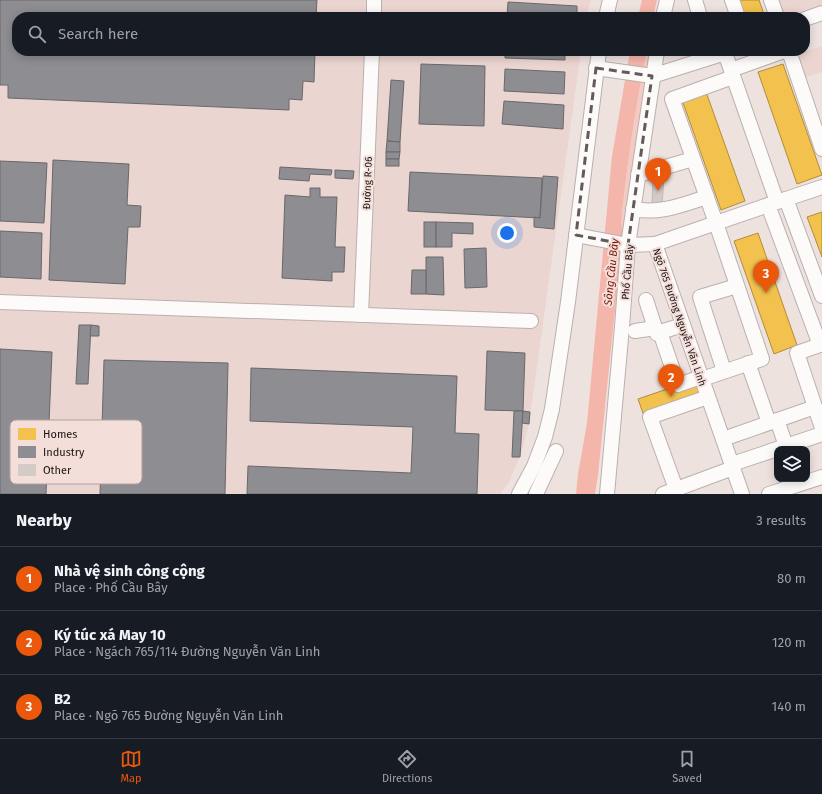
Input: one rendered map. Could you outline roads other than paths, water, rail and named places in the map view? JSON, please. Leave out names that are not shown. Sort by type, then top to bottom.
[{"type":"street","points":[[374,0],[374,12]]},
{"type":"street","points":[[607,12],[610,0]]},
{"type":"street","points":[[664,12],[666,0]]},
{"type":"street","points":[[695,0],[699,12]]},
{"type":"street","points":[[732,0],[736,12]]},
{"type":"street","points":[[770,0],[775,12]]},
{"type":"street","points":[[810,17],[822,13]]},
{"type":"street","name":"Đường R-06","points":[[361,315],[372,56]]},
{"type":"street","points":[[519,494],[534,466],[545,437],[552,409],[568,302],[598,56]]},
{"type":"street","name":"Phố Cầu Bây","points":[[607,494],[628,245],[656,56]]},
{"type":"street","points":[[596,68],[652,76],[707,56]]},
{"type":"street","points":[[726,56],[777,202],[821,345],[797,353],[822,428]]},
{"type":"street","points":[[646,300],[678,385],[762,359],[672,99],[732,74],[752,56]]},
{"type":"street","points":[[791,56],[822,149]]},
{"type":"street","points":[[638,175],[694,159]]},
{"type":"street","name":"Ngõ 765 Đường Nguyễn Văn Linh","points":[[742,494],[655,244],[822,186]]},
{"type":"street","points":[[634,209],[660,211],[707,197]]},
{"type":"street","points":[[777,202],[822,296]]},
{"type":"street","points":[[576,235],[628,245],[655,244]]},
{"type":"street","points":[[724,371],[700,297],[737,286]]},
{"type":"street","points":[[0,302],[531,321]]},
{"type":"street","points":[[635,331],[658,330],[683,324]]},
{"type":"street","points":[[748,363],[773,422],[786,446],[822,434]]},
{"type":"street","points":[[708,397],[650,417],[670,492],[774,451]]},
{"type":"street","points":[[723,439],[815,407]]},
{"type":"street","points":[[536,494],[556,451]]},
{"type":"street","points":[[771,494],[801,489],[822,476]]},
{"type":"water","points":[[642,0],[657,0],[654,12],[639,12]]},
{"type":"water","name":"Sông Cầu Bây","points":[[629,56],[646,56],[635,115],[623,202],[621,223],[623,232],[595,494],[576,494],[587,423],[612,156]]},
{"type":"place","name":"Nhà vệ sinh công cộng","points":[[658,191]]},
{"type":"place","name":"B2","points":[[766,293]]},
{"type":"place","name":"Ký túc xá May 10","points":[[671,397]]}]
